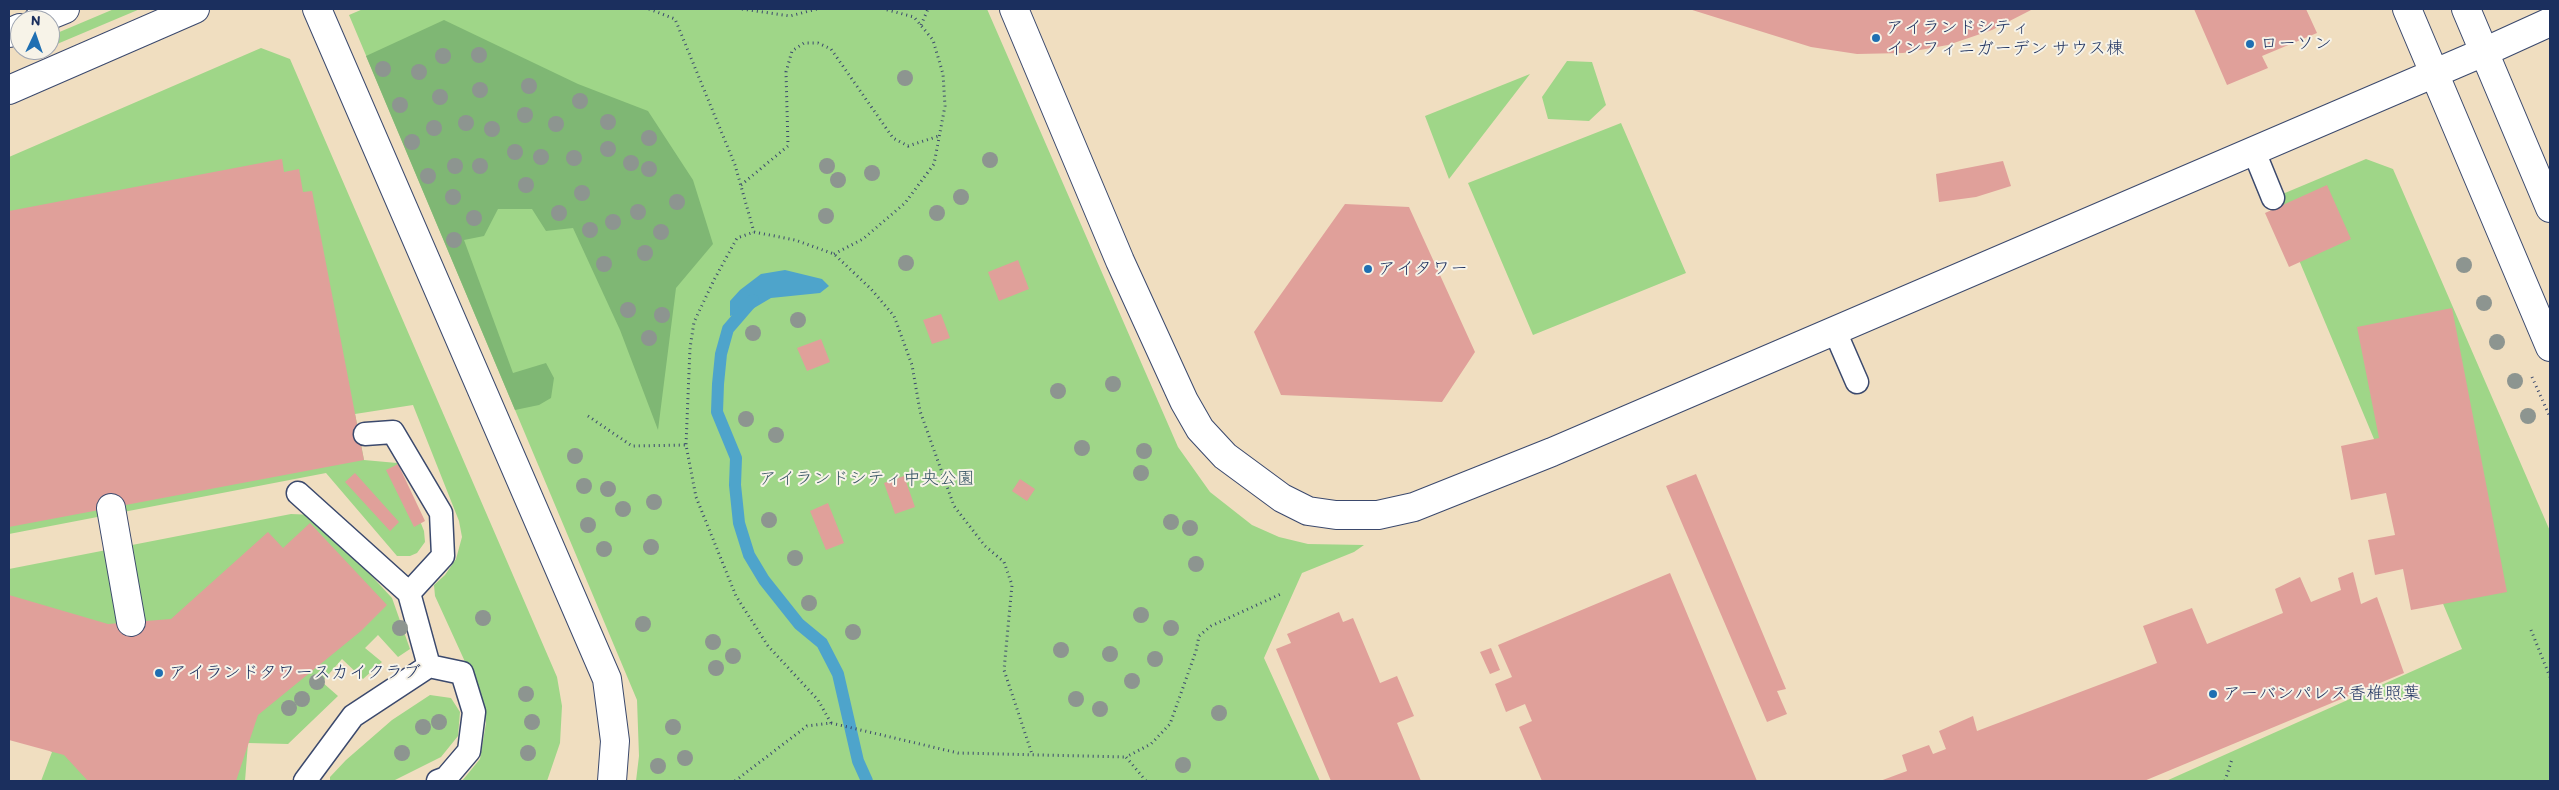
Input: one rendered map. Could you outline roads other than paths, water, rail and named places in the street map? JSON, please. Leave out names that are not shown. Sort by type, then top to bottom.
[{"type":"street","points":[[9,90],[195,9]]},
{"type":"street","points":[[317,9],[606,679],[615,741],[612,781]]},
{"type":"street","points":[[1014,9],[1120,261],[1188,408],[1200,429],[1225,456],[1274,492],[1308,511],[1336,515],[1378,515],[1414,507],[1552,452],[2550,22]]},
{"type":"street","points":[[2407,9],[2550,347]]},
{"type":"street","points":[[2466,9],[2550,208]]},
{"type":"street","points":[[111,508],[131,622]]},
{"type":"lane","points":[[2253,149],[2273,198]]},
{"type":"lane","points":[[1834,329],[1857,382]]},
{"type":"lane","points":[[365,434],[393,432],[441,513],[444,556],[409,593]]},
{"type":"lane","points":[[298,493],[409,593],[429,666]]},
{"type":"lane","points":[[305,781],[353,716],[429,666],[462,673],[474,712],[469,752],[446,778],[438,781]]},
{"type":"water","points":[[785,270],[822,279],[829,286],[820,293],[771,298],[749,311],[730,316],[730,301],[740,290],[761,274]]},
{"type":"waterway","points":[[753,300],[728,329],[721,354],[718,384],[717,412],[736,458],[735,485],[739,523],[749,555],[764,580],[799,624],[822,643],[838,674],[858,761],[867,781]]},
{"type":"place","name":"アイランドシティ インフィニガーデン サウス棟","points":[[1876,38]]},
{"type":"place","name":"ローソン","points":[[2250,44]]},
{"type":"place","name":"アイタワー","points":[[1368,269]]},
{"type":"place","name":"アイランドタワースカイクラブ","points":[[159,673]]},
{"type":"place","name":"アーバンパレス香椎照葉","points":[[2213,694]]},
{"type":"park label","name":"アイランドシティ中央公園","points":[[867,479]]}]
